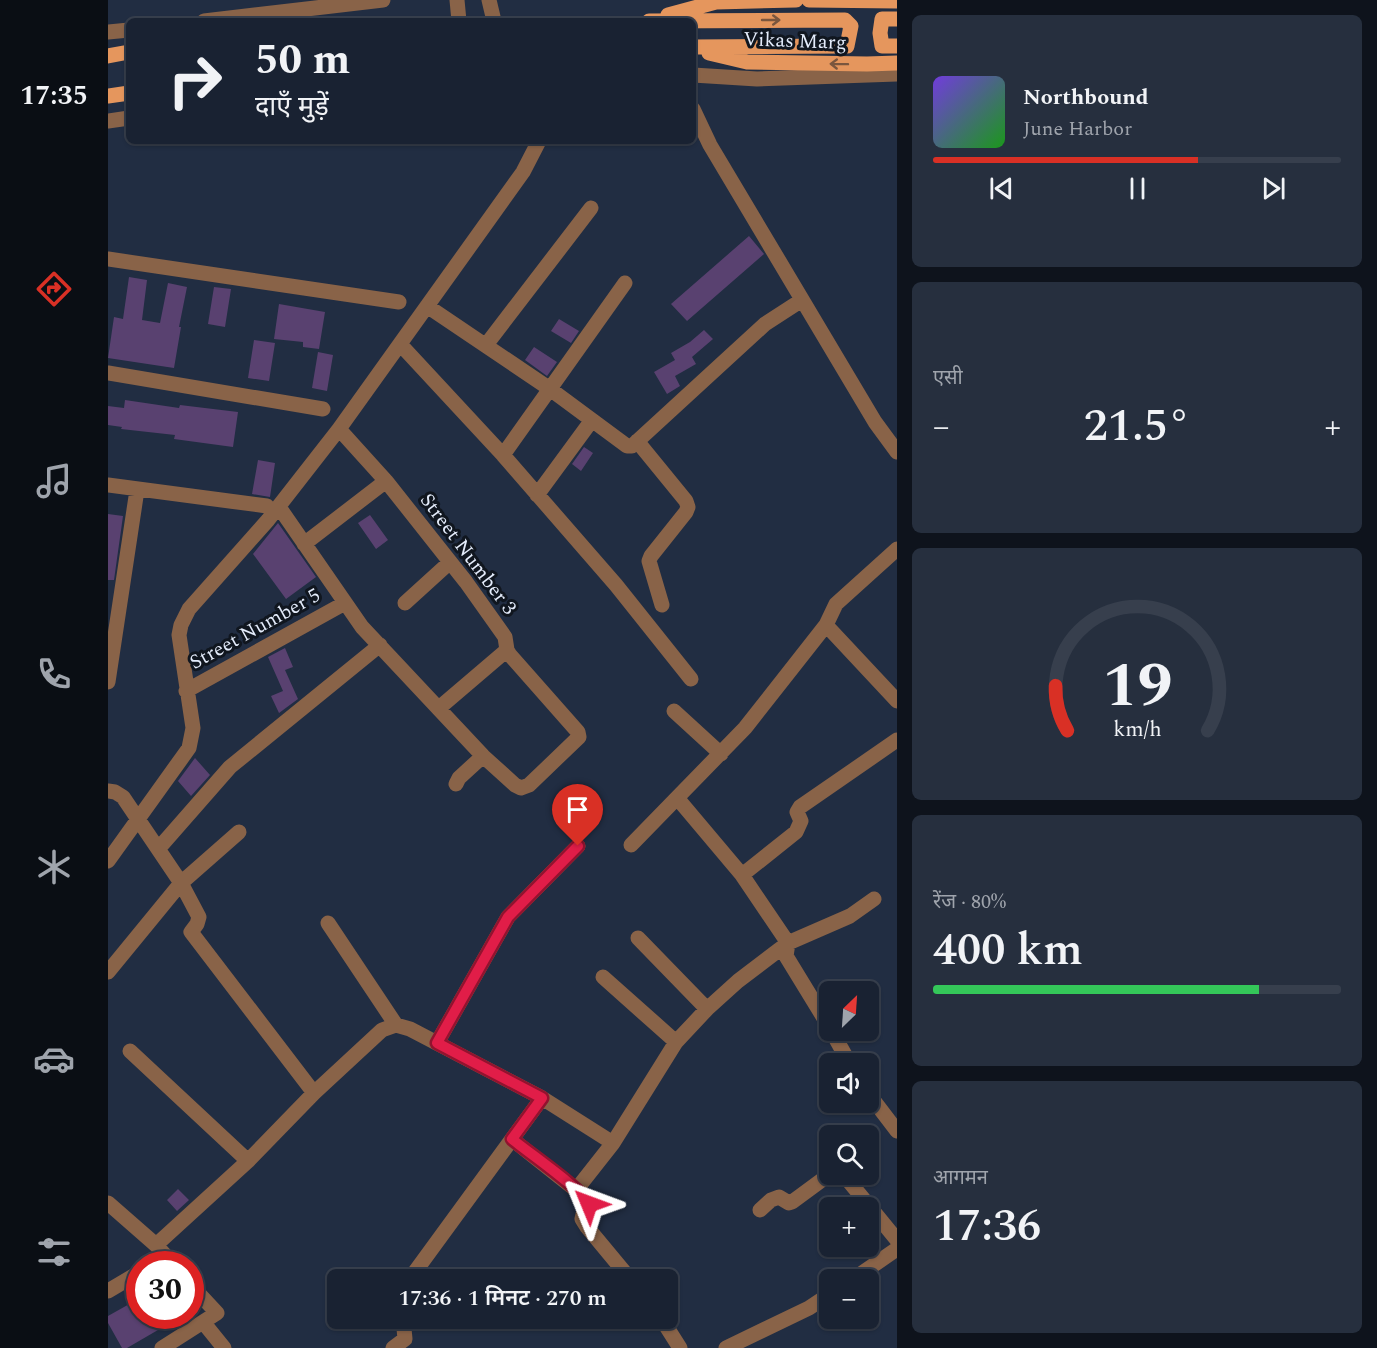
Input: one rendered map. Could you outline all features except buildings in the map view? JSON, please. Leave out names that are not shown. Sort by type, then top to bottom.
[{"type":"main road","name":"Vikas Marg","points":[[660,18],[716,2],[796,0]]},
{"type":"main road","points":[[809,0],[897,1]]},
{"type":"main road","points":[[897,19],[882,19],[880,33],[882,46],[897,46]]},
{"type":"main road","points":[[696,21],[846,20],[851,26],[847,46],[696,49]]},
{"type":"main road","name":"Vikas Marg","points":[[696,50],[747,62],[897,63]]},
{"type":"main road","points":[[108,56],[126,53]]},
{"type":"main road","points":[[108,96],[126,93]]},
{"type":"street","points":[[226,18],[344,2],[383,0]]},
{"type":"street","points":[[457,0],[459,18]]},
{"type":"street","points":[[489,0],[493,18]]},
{"type":"street","points":[[108,32],[126,30]]},
{"type":"street","points":[[696,75],[757,79],[897,74]]},
{"type":"street","points":[[696,115],[710,145],[802,300],[875,422],[897,452]]},
{"type":"street","points":[[108,121],[126,118]]},
{"type":"street","points":[[108,861],[189,748],[193,728],[179,635],[189,609],[339,429],[523,172],[537,144]]},
{"type":"street","points":[[486,345],[591,208]]},
{"type":"street","points":[[108,259],[399,302]]},
{"type":"street","points":[[502,455],[625,283]]},
{"type":"street","points":[[428,306],[550,389],[627,446],[632,446],[765,324],[802,300]]},
{"type":"street","points":[[400,344],[502,455],[616,585],[692,679]]},
{"type":"street","points":[[108,373],[323,410]]},
{"type":"street","points":[[537,495],[592,420]]},
{"type":"street","name":"Street Number 3","points":[[339,429],[386,481],[466,582],[505,637],[507,650],[578,732],[579,737],[529,785],[521,788],[483,756]]},
{"type":"street","points":[[637,441],[686,501],[688,507],[649,561],[662,605]]},
{"type":"street","points":[[304,544],[386,481]]},
{"type":"street","points":[[108,485],[273,507],[304,544],[362,627],[483,756],[459,778],[456,784]]},
{"type":"street","points":[[108,682],[137,489]]},
{"type":"street","points":[[631,846],[745,729],[826,626],[836,604],[897,549]]},
{"type":"street","points":[[405,603],[449,563]]},
{"type":"street","name":"Street Number 5","points":[[186,691],[345,603]]},
{"type":"street","points":[[826,626],[897,700]]},
{"type":"street","points":[[159,848],[230,767],[380,645]]},
{"type":"street","points":[[439,708],[507,650]]},
{"type":"street","points":[[674,711],[721,754]]},
{"type":"street","points":[[742,875],[796,832],[801,821],[797,812],[801,807],[897,740]]},
{"type":"street","points":[[108,791],[123,797],[181,883],[200,917],[190,932],[314,1093]]},
{"type":"street","points":[[678,799],[742,875],[789,943],[786,956],[819,1011]]},
{"type":"street","points":[[108,972],[181,883],[239,832]]},
{"type":"street","points":[[437,1043],[508,917],[578,846]]},
{"type":"street","points":[[576,1190],[613,1143],[676,1042],[707,1009],[738,981],[789,943],[850,916],[874,899]]},
{"type":"street","points":[[328,923],[396,1025]]},
{"type":"street","points":[[638,938],[707,1009]]},
{"type":"street","points":[[603,977],[676,1042]]},
{"type":"street","points":[[169,1251],[314,1093],[382,1030],[396,1025],[410,1029],[542,1098],[613,1143]]},
{"type":"street","points":[[130,1051],[249,1161]]},
{"type":"street","points":[[418,1269],[542,1098]]},
{"type":"street","points":[[879,1107],[897,1131]]},
{"type":"street","points":[[512,1139],[588,1200],[589,1204],[584,1210],[582,1219],[622,1269]]},
{"type":"street","points":[[760,1210],[771,1200],[779,1197],[789,1203],[792,1202],[819,1182]]},
{"type":"street","points":[[852,1185],[897,1240]]},
{"type":"street","points":[[108,1203],[161,1251]]},
{"type":"street","points":[[868,1269],[897,1249]]},
{"type":"street","points":[[108,1292],[126,1281]]},
{"type":"street","points":[[204,1299],[217,1313],[204,1321]]},
{"type":"street","points":[[726,1348],[819,1301]]},
{"type":"street","points":[[204,1323],[224,1348]]},
{"type":"street","points":[[162,1348],[192,1329]]},
{"type":"street","points":[[393,1348],[405,1340],[404,1329]]},
{"type":"street","points":[[668,1329],[680,1348]]},
{"type":"route","points":[[578,846],[508,917],[437,1043],[542,1098],[512,1139],[588,1200],[589,1204]]}]
